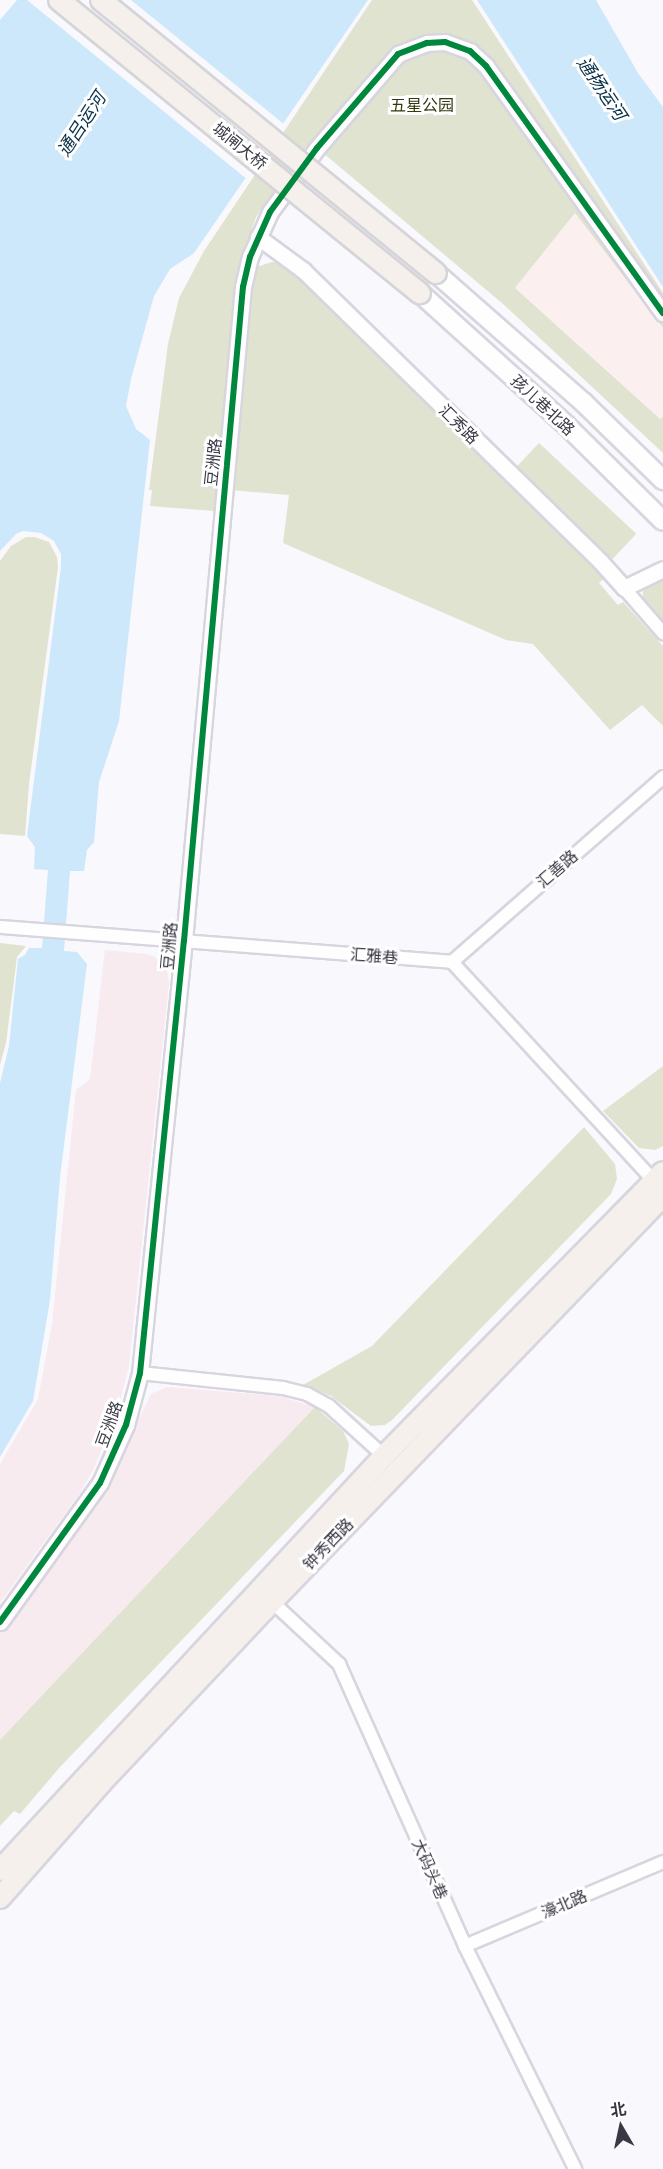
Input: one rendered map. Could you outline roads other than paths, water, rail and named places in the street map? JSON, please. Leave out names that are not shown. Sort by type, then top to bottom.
[{"type":"main road","name":"城闸大桥","points":[[59,0],[420,293]]},
{"type":"main road","name":"城闸大桥","points":[[101,0],[436,273]]},
{"type":"main road","name":"孩儿巷北路","points":[[436,273],[583,402],[663,480]]},
{"type":"main road","name":"孩儿巷北路","points":[[420,293],[566,425],[663,521]]},
{"type":"main road","name":"钟秀西路","points":[[0,1898],[266,1596],[384,1456],[660,1183]]},
{"type":"main road","name":"钟秀西路","points":[[0,1870],[266,1596],[660,1183]]},
{"type":"street","name":"豆洲路","points":[[0,1622],[100,1483],[126,1425],[140,1373],[184,941],[243,287],[258,237],[270,212],[317,148],[398,54],[411,47],[445,42],[470,51],[486,66],[663,313]]},
{"type":"street","name":"汇秀路","points":[[258,237],[303,270],[600,561],[624,588]]},
{"type":"street","points":[[663,569],[624,588],[663,633]]},
{"type":"street","name":"汇善路","points":[[452,962],[663,777]]},
{"type":"street","name":"汇雅巷","points":[[0,927],[452,962]]},
{"type":"street","points":[[452,962],[660,1183]]},
{"type":"street","points":[[140,1373],[283,1388],[307,1394],[329,1406],[384,1456]]},
{"type":"street","name":"大码头巷","points":[[266,1596],[339,1664],[465,1946],[575,2169]]},
{"type":"street","name":"濠北路","points":[[465,1946],[663,1862]]},
{"type":"water","name":"通吕运河","points":[[17,0],[368,0],[194,253],[170,269],[154,296],[131,379],[126,406],[136,429],[150,440],[119,721],[99,782],[94,842],[87,850],[84,871],[70,871],[64,951],[77,952],[87,964],[60,1177],[50,1300],[33,1401],[0,1457],[0,1083],[9,1046],[18,959],[25,955],[29,948],[42,948],[48,870],[34,869],[35,847],[27,836],[61,567],[61,554],[54,541],[41,533],[23,531],[16,534],[0,551],[0,20]]},
{"type":"water","name":"通扬运河","points":[[477,0],[596,0],[638,73],[663,107],[663,287]]},
{"type":"park label","name":"五星公园","points":[[422,105]]}]
